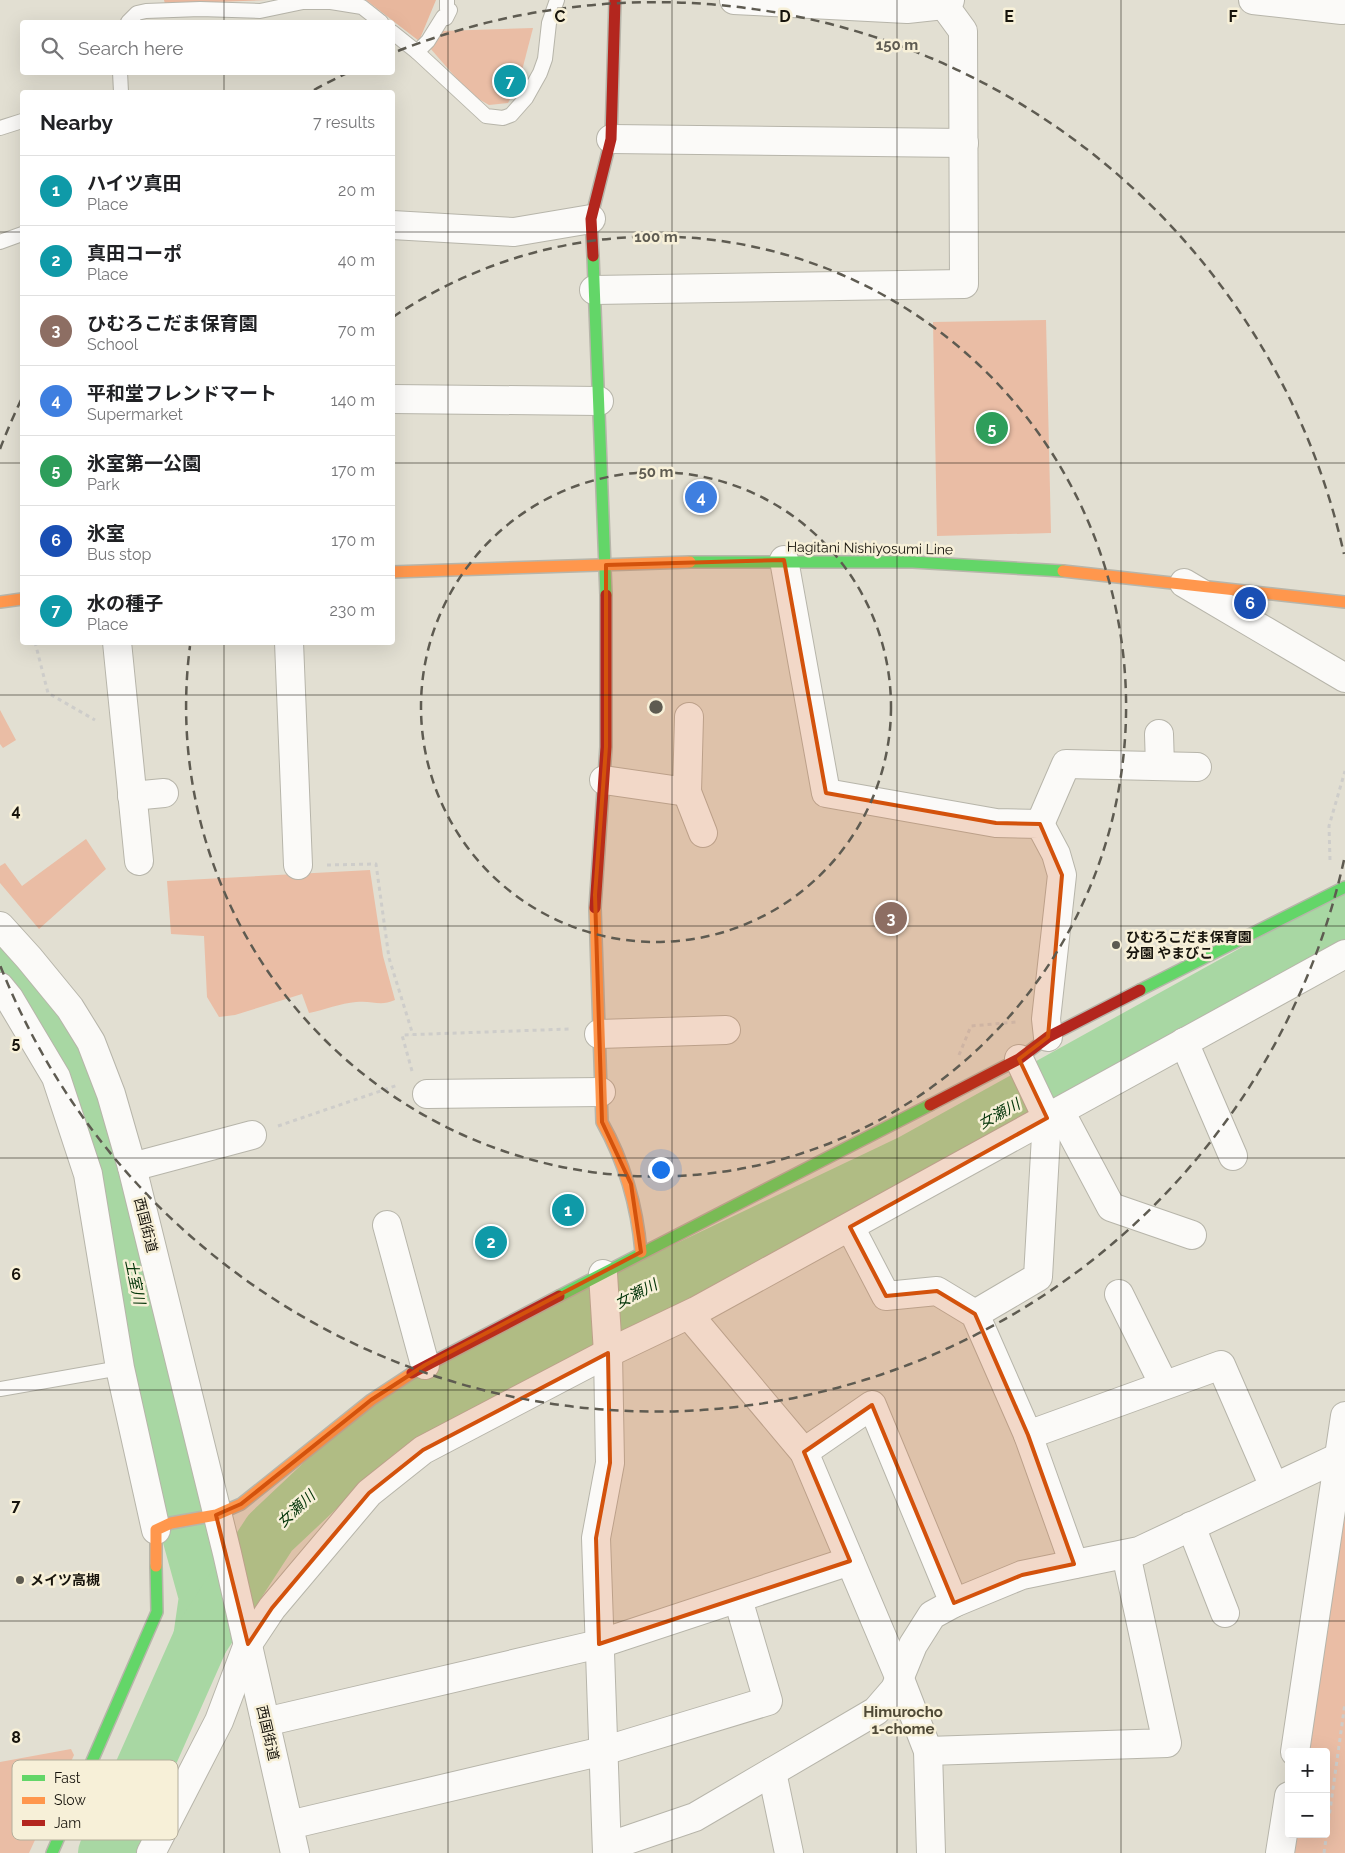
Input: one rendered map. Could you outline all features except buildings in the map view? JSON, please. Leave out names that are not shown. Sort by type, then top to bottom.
[{"type":"street","points":[[615,0],[611,139],[591,219],[606,565],[606,747],[595,895],[602,1122],[614,1142],[631,1184],[636,1206],[641,1252]]},
{"type":"street","points":[[594,290],[964,284],[963,31],[947,2],[907,10],[734,0]]},
{"type":"street","points":[[1254,0],[1343,10]]},
{"type":"street","points":[[611,139],[964,143]]},
{"type":"street","points":[[395,225],[514,232],[591,219]]},
{"type":"street","points":[[395,400],[599,401]]},
{"type":"street","points":[[784,560],[826,793],[996,822],[1040,824]]},
{"type":"street","name":"Hagitani Nishiyosumi Line","points":[[395,572],[784,560],[987,565],[1184,583],[1345,602]]},
{"type":"street","points":[[1184,583],[1345,678]]},
{"type":"street","points":[[0,602],[20,600]]},
{"type":"street","points":[[117,645],[139,861]]},
{"type":"street","points":[[289,645],[298,865]]},
{"type":"street","points":[[689,717],[687,792],[703,833]]},
{"type":"street","points":[[1160,734],[1160,766]]},
{"type":"street","points":[[1040,824],[1066,764],[1197,768]]},
{"type":"street","points":[[604,780],[687,792]]},
{"type":"street","points":[[132,796],[164,793]]},
{"type":"street","points":[[1040,824],[1056,854],[1062,875],[1046,1019],[1048,1037]]},
{"type":"street","points":[[163,1527],[210,1516],[241,1504],[371,1400],[425,1365],[604,1280],[641,1252],[1019,1059],[1048,1037],[1345,887]]},
{"type":"street","name":"西国街道","points":[[0,926],[70,1008],[91,1042],[111,1094],[132,1167],[210,1516],[227,1553],[295,1853]]},
{"type":"street","points":[[178,1801],[219,1721],[248,1644],[272,1608],[369,1492],[423,1450],[607,1344],[689,1315],[1345,954]]},
{"type":"street","points":[[0,987],[9,998],[56,1076],[88,1174],[120,1368],[163,1527],[157,1612],[93,1760]]},
{"type":"street","points":[[599,1031],[726,1030]]},
{"type":"street","points":[[1184,1042],[1233,1156]]},
{"type":"street","points":[[1019,1059],[1112,1207],[1192,1235]]},
{"type":"street","points":[[415,1086],[601,1092]]},
{"type":"street","points":[[975,1314],[1038,1277],[1054,1114]]},
{"type":"street","points":[[132,1167],[252,1134]]},
{"type":"street","points":[[387,1224],[425,1365]]},
{"type":"street","points":[[850,1227],[886,1296],[937,1291],[975,1314],[1028,1435],[1074,1564]]},
{"type":"street","points":[[604,1280],[610,1462],[596,1538],[607,1850],[695,1817],[876,1711],[895,1689],[913,1646],[932,1615],[954,1603],[1022,1575],[1139,1551],[1339,1457]]},
{"type":"street","points":[[1119,1294],[1164,1385]]},
{"type":"street","points":[[689,1315],[804,1452],[900,1679],[928,1751],[931,1853]]},
{"type":"street","points":[[1028,1435],[1221,1365],[1274,1487]]},
{"type":"street","points":[[804,1452],[872,1405],[954,1603]]},
{"type":"street","points":[[1296,1748],[1345,1416]]},
{"type":"street","points":[[1191,1526],[1225,1613]]},
{"type":"street","points":[[928,1751],[1167,1743],[1126,1554]]},
{"type":"street","points":[[265,1722],[600,1644],[850,1562]]},
{"type":"street","points":[[289,1825],[603,1750],[768,1701],[738,1599]]},
{"type":"street","points":[[772,1772],[789,1853]]},
{"type":"street","points":[[1280,1853],[1285,1821]]},
{"type":"street","points":[[52,1853],[58,1840]]},
{"type":"street","points":[[151,1853],[158,1840]]},
{"type":"lane","points":[[395,34],[417,52],[486,116],[503,118],[511,115],[526,98],[540,73],[545,59],[549,23],[557,0]]},
{"type":"lane","points":[[130,20],[137,13],[146,11],[200,9],[260,11],[304,2],[331,2],[362,7],[378,20]]},
{"type":"lane","points":[[417,52],[428,41],[446,8]]},
{"type":"lane","points":[[120,75],[121,90]]},
{"type":"lane","points":[[0,128],[20,123]]},
{"type":"lane","points":[[0,242],[20,235]]},
{"type":"lane","points":[[0,1389],[120,1368]]},
{"type":"path","points":[[36,645],[48,694],[93,718],[98,725]]},
{"type":"path","points":[[1331,894],[1329,826],[1345,771]]},
{"type":"path","points":[[298,865],[376,864],[389,958],[413,1035]]},
{"type":"path","points":[[252,1134],[415,1086],[402,1035],[599,1031]]},
{"type":"path","points":[[1324,1853],[1345,1703]]},
{"type":"highlighted area","points":[[784,560],[826,793],[996,823],[1040,824],[1062,875],[1048,1037],[1019,1059],[1047,1118],[850,1227],[886,1296],[937,1291],[975,1314],[1028,1435],[1074,1564],[1022,1575],[954,1603],[872,1405],[804,1452],[850,1561],[599,1644],[596,1538],[610,1463],[608,1353],[423,1450],[369,1493],[272,1608],[248,1644],[216,1515],[241,1504],[371,1400],[425,1365],[641,1252],[631,1184],[602,1122],[595,895],[606,747],[606,565]]},
{"type":"shaded area","points":[[164,0],[267,0],[165,4]]},
{"type":"shaded area","points":[[366,0],[436,0],[419,41],[395,22],[395,20],[392,20]]},
{"type":"shaded area","points":[[533,28],[519,82],[508,103],[489,105],[470,94],[430,48],[441,31]]},
{"type":"shaded area","points":[[1046,320],[1051,533],[937,536],[933,322]]},
{"type":"shaded area","points":[[0,710],[16,740],[3,748],[0,744]]},
{"type":"shaded area","points":[[86,839],[106,869],[39,929],[0,883],[0,866],[5,863],[22,886]]},
{"type":"shaded area","points":[[370,870],[383,956],[395,1000],[385,1003],[350,1003],[309,1013],[302,994],[235,1015],[219,1017],[207,997],[204,936],[171,934],[167,881]]},
{"type":"shaded area","points":[[1345,1507],[1345,1853],[1295,1853],[1297,1838],[1330,1838],[1330,1748],[1310,1748]]},
{"type":"shaded area","points":[[71,1749],[74,1755],[72,1760],[12,1760],[12,1840],[35,1840],[29,1853],[0,1853],[0,1762]]},
{"type":"waterway","name":"女瀬川","points":[[147,1760],[201,1639],[270,1533],[379,1430],[432,1400],[631,1296],[912,1162],[1345,922]]},
{"type":"waterway","name":"土室川","points":[[0,949],[31,983],[74,1056],[112,1168],[178,1492],[207,1597],[201,1639]]},
{"type":"waterway","name":"女瀬川","points":[[106,1853],[112,1840]]},
{"type":"traffic: fast","points":[[593,256],[606,595]]},
{"type":"traffic: fast","points":[[690,562],[913,562],[1063,571]]},
{"type":"traffic: fast","points":[[1140,990],[1345,887]]},
{"type":"traffic: fast","points":[[559,1296],[930,1105]]},
{"type":"traffic: fast","points":[[93,1760],[157,1612],[156,1566]]},
{"type":"traffic: fast","points":[[52,1853],[58,1840]]},
{"type":"traffic: slow","points":[[395,572],[690,562]]},
{"type":"traffic: slow","points":[[1063,571],[1345,602]]},
{"type":"traffic: slow","points":[[0,602],[20,599]]},
{"type":"traffic: slow","points":[[595,908],[602,1122],[617,1153],[629,1185],[641,1252]]},
{"type":"traffic: slow","points":[[156,1566],[156,1530],[171,1523],[216,1515],[241,1504],[371,1400],[412,1373]]},
{"type":"traffic: jam","points":[[593,256],[591,219],[611,139],[615,0]]},
{"type":"traffic: jam","points":[[595,908],[606,747],[606,595]]},
{"type":"traffic: jam","points":[[930,1105],[1019,1059],[1048,1037],[1140,990]]},
{"type":"traffic: jam","points":[[412,1373],[559,1296]]},
{"type":"place","name":"水の種子","points":[[510,81]]},
{"type":"place","name":"氷室第一公園","points":[[992,428]]},
{"type":"place","name":"平和堂フレンドマート","points":[[701,497]]},
{"type":"place","name":"氷室","points":[[1250,603]]},
{"type":"place","name":"ひむろこだま保育園","points":[[891,918]]},
{"type":"place","name":"ひむろこだま保育園 分園 やまびこ","points":[[1116,945]]},
{"type":"place","name":"ハイツ真田","points":[[568,1210]]},
{"type":"place","name":"真田コーポ","points":[[491,1242]]},
{"type":"place","name":"メイツ高槻","points":[[20,1580]]},
{"type":"district","name":"Himurocho 1-chome","points":[[903,1720]]}]
